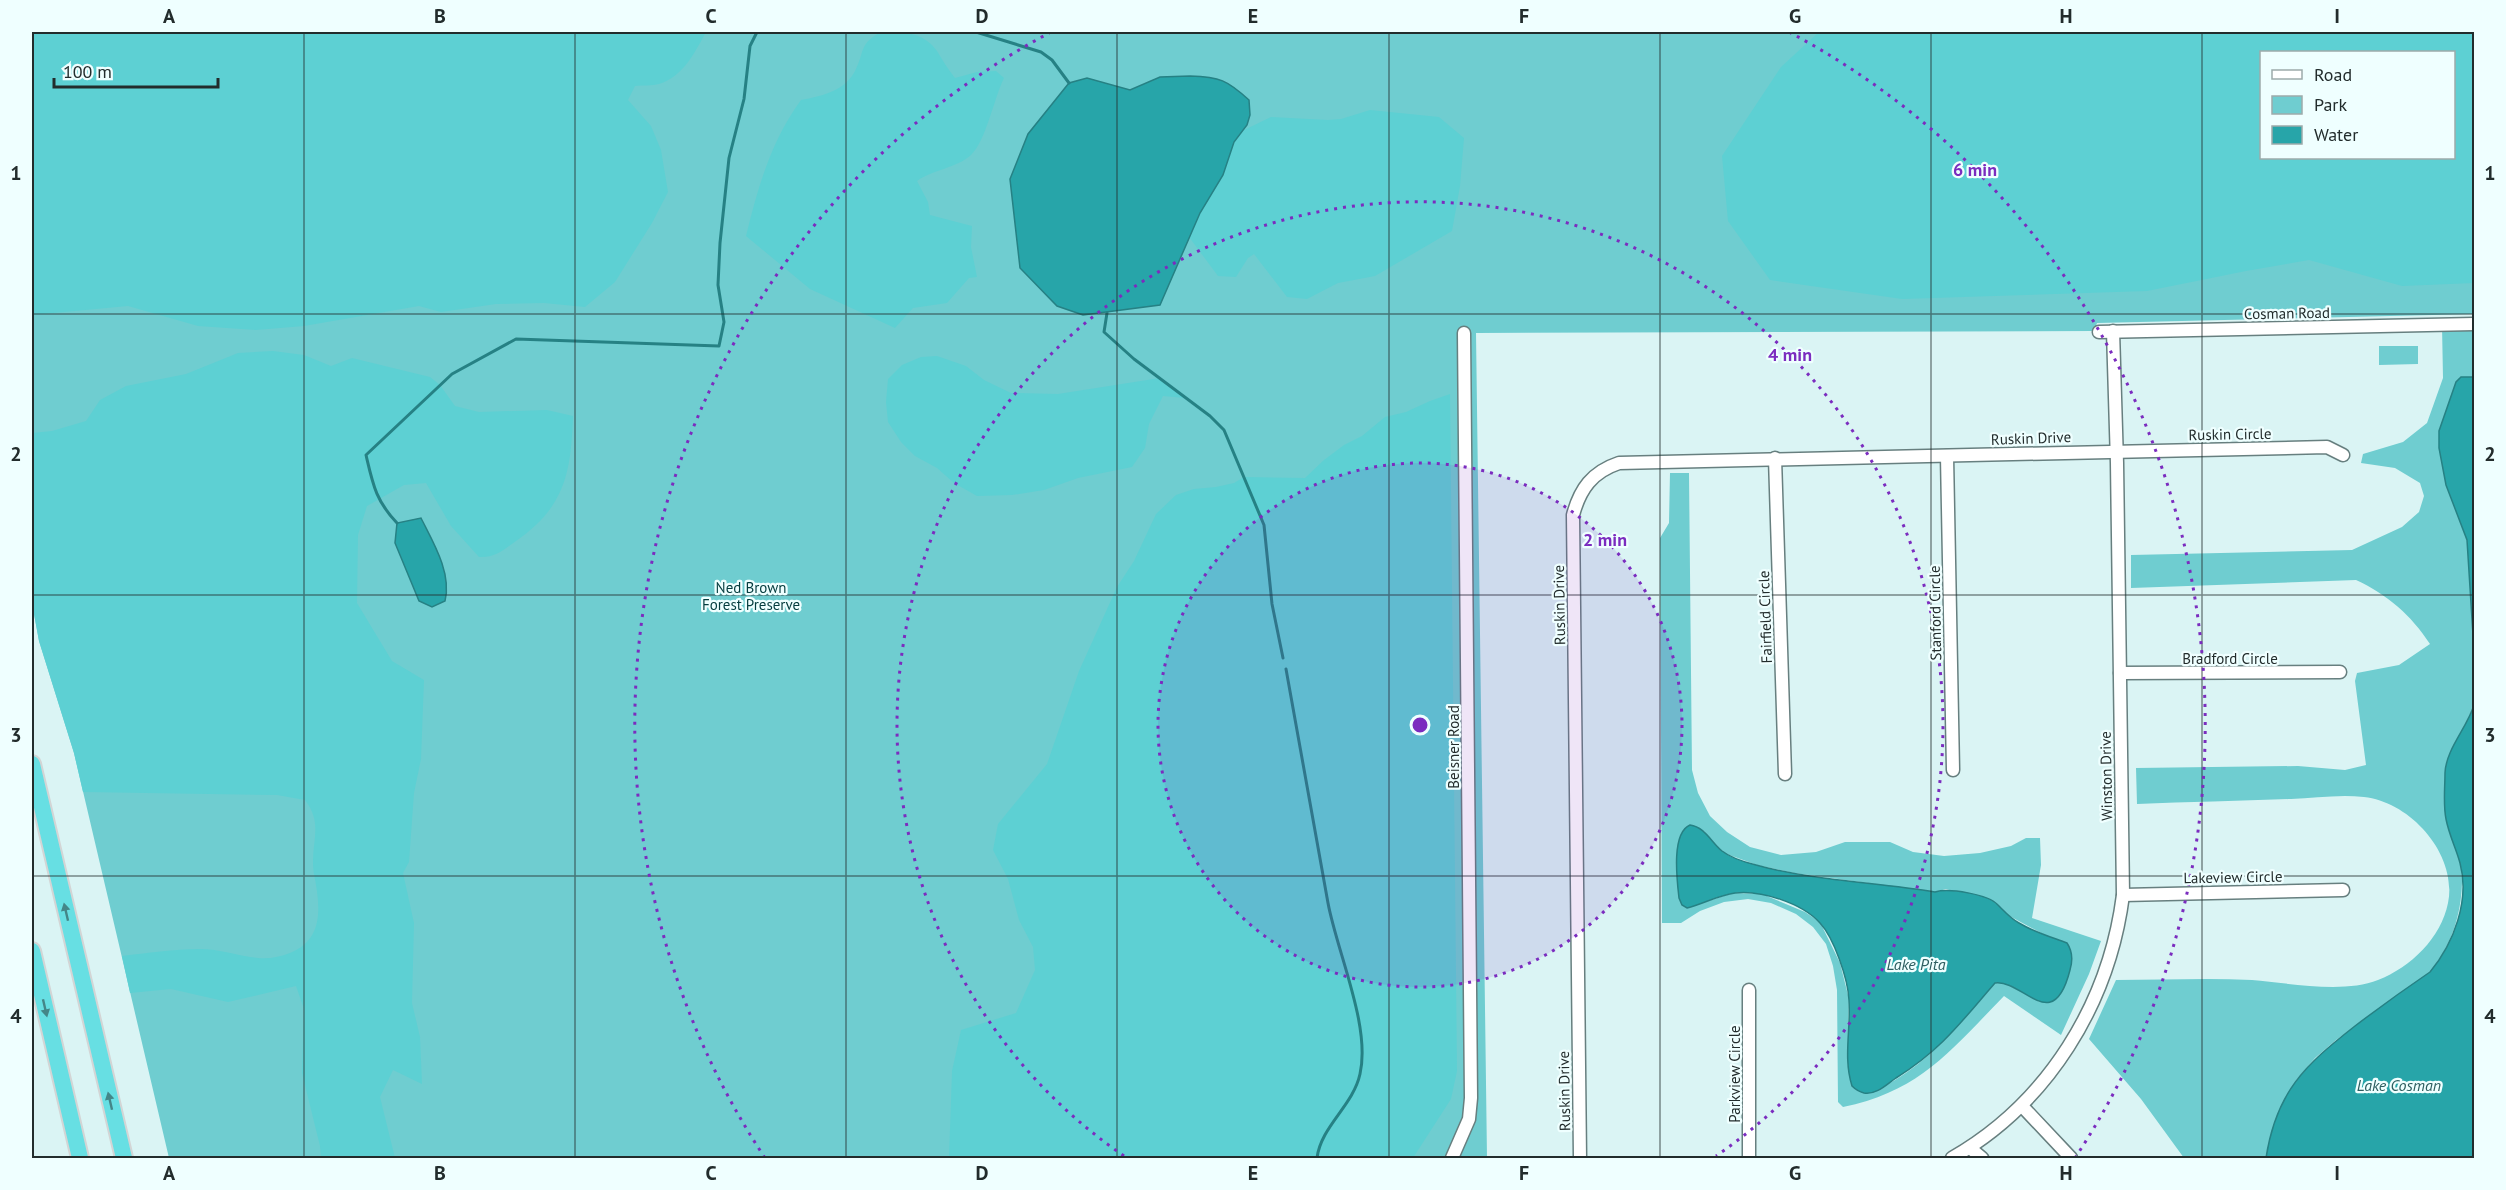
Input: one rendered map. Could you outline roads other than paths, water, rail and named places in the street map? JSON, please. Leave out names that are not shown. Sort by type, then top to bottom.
[{"type":"highway","points":[[32,764],[124,1158]]},
{"type":"highway","points":[[32,951],[80,1158]]},
{"type":"street","name":"Cosman Road","points":[[2099,332],[2475,324]]},
{"type":"street","name":"Winston Drive","points":[[1953,1158],[1971,1148],[2022,1106],[2060,1059],[2081,1027],[2114,947],[2123,895],[2117,451],[2113,331]]},
{"type":"street","name":"Beisner Road","points":[[1452,1158],[1469,1119],[1471,1098],[1464,333]]},
{"type":"street","name":"Ruskin Circle","points":[[2117,451],[2327,447],[2343,455]]},
{"type":"street","name":"Ruskin Drive","points":[[1580,1158],[1574,515],[1578,496],[1604,468],[1619,463],[2117,451]]},
{"type":"street","name":"Stanford Circle","points":[[1947,456],[1953,770]]},
{"type":"street","name":"Fairfield Circle","points":[[1775,458],[1785,774]]},
{"type":"street","name":"Bradford Circle","points":[[2120,673],[2340,672]]},
{"type":"street","name":"Lakeview Circle","points":[[2123,895],[2343,890]]},
{"type":"street","name":"Parkview Circle","points":[[1749,990],[1749,1158]]},
{"type":"street","points":[[2022,1106],[2071,1158]]},
{"type":"street","points":[[1971,1148],[1982,1158]]},
{"type":"water","points":[[1160,77],[1209,77],[1229,84],[1249,100],[1250,115],[1247,125],[1234,142],[1223,175],[1200,213],[1160,305],[1083,315],[1057,306],[1020,268],[1010,179],[1028,134],[1069,83],[1087,78],[1130,90]]},
{"type":"water","points":[[2461,377],[2474,377],[2474,651],[2467,540],[2446,485],[2439,448],[2439,431],[2456,382]]},
{"type":"water","points":[[421,518],[436,547],[446,580],[445,601],[432,607],[419,601],[395,543],[397,523]]},
{"type":"water","name":"Lake Cosman","points":[[2474,705],[2474,1158],[2266,1158],[2277,1115],[2296,1082],[2321,1054],[2355,1026],[2430,972],[2439,961],[2453,935],[2461,906],[2463,877],[2446,819],[2445,773],[2449,755]]},
{"type":"water","name":"Lake Pita","points":[[1690,825],[1704,832],[1726,853],[1738,860],[1756,865],[1823,878],[1935,892],[1958,891],[1993,901],[2013,919],[2025,926],[2067,943],[2072,959],[2063,990],[2055,1000],[2046,1003],[2006,984],[1995,983],[1950,1034],[1926,1056],[1877,1091],[1861,1092],[1852,1086],[1849,1075],[1849,1000],[1846,981],[1835,948],[1825,930],[1803,909],[1769,896],[1735,893],[1687,908],[1682,905],[1677,880],[1678,847],[1680,837]]},
{"type":"waterway","points":[[397,523],[376,492],[366,455],[452,374],[516,339],[719,346],[724,322],[718,285],[720,243],[729,158],[744,99],[750,46],[757,32]]},
{"type":"waterway","points":[[976,32],[1041,52],[1052,60],[1069,83]]},
{"type":"waterway","points":[[1107,313],[1104,332],[1134,359],[1210,416],[1224,430],[1264,525],[1272,604],[1283,658]]},
{"type":"waterway","points":[[1286,669],[1328,903],[1352,989],[1361,1034],[1360,1074],[1351,1096],[1324,1136],[1317,1158]]},
{"type":"park label","name":"Ned Brown Forest Preserve","points":[[751,596]]}]
